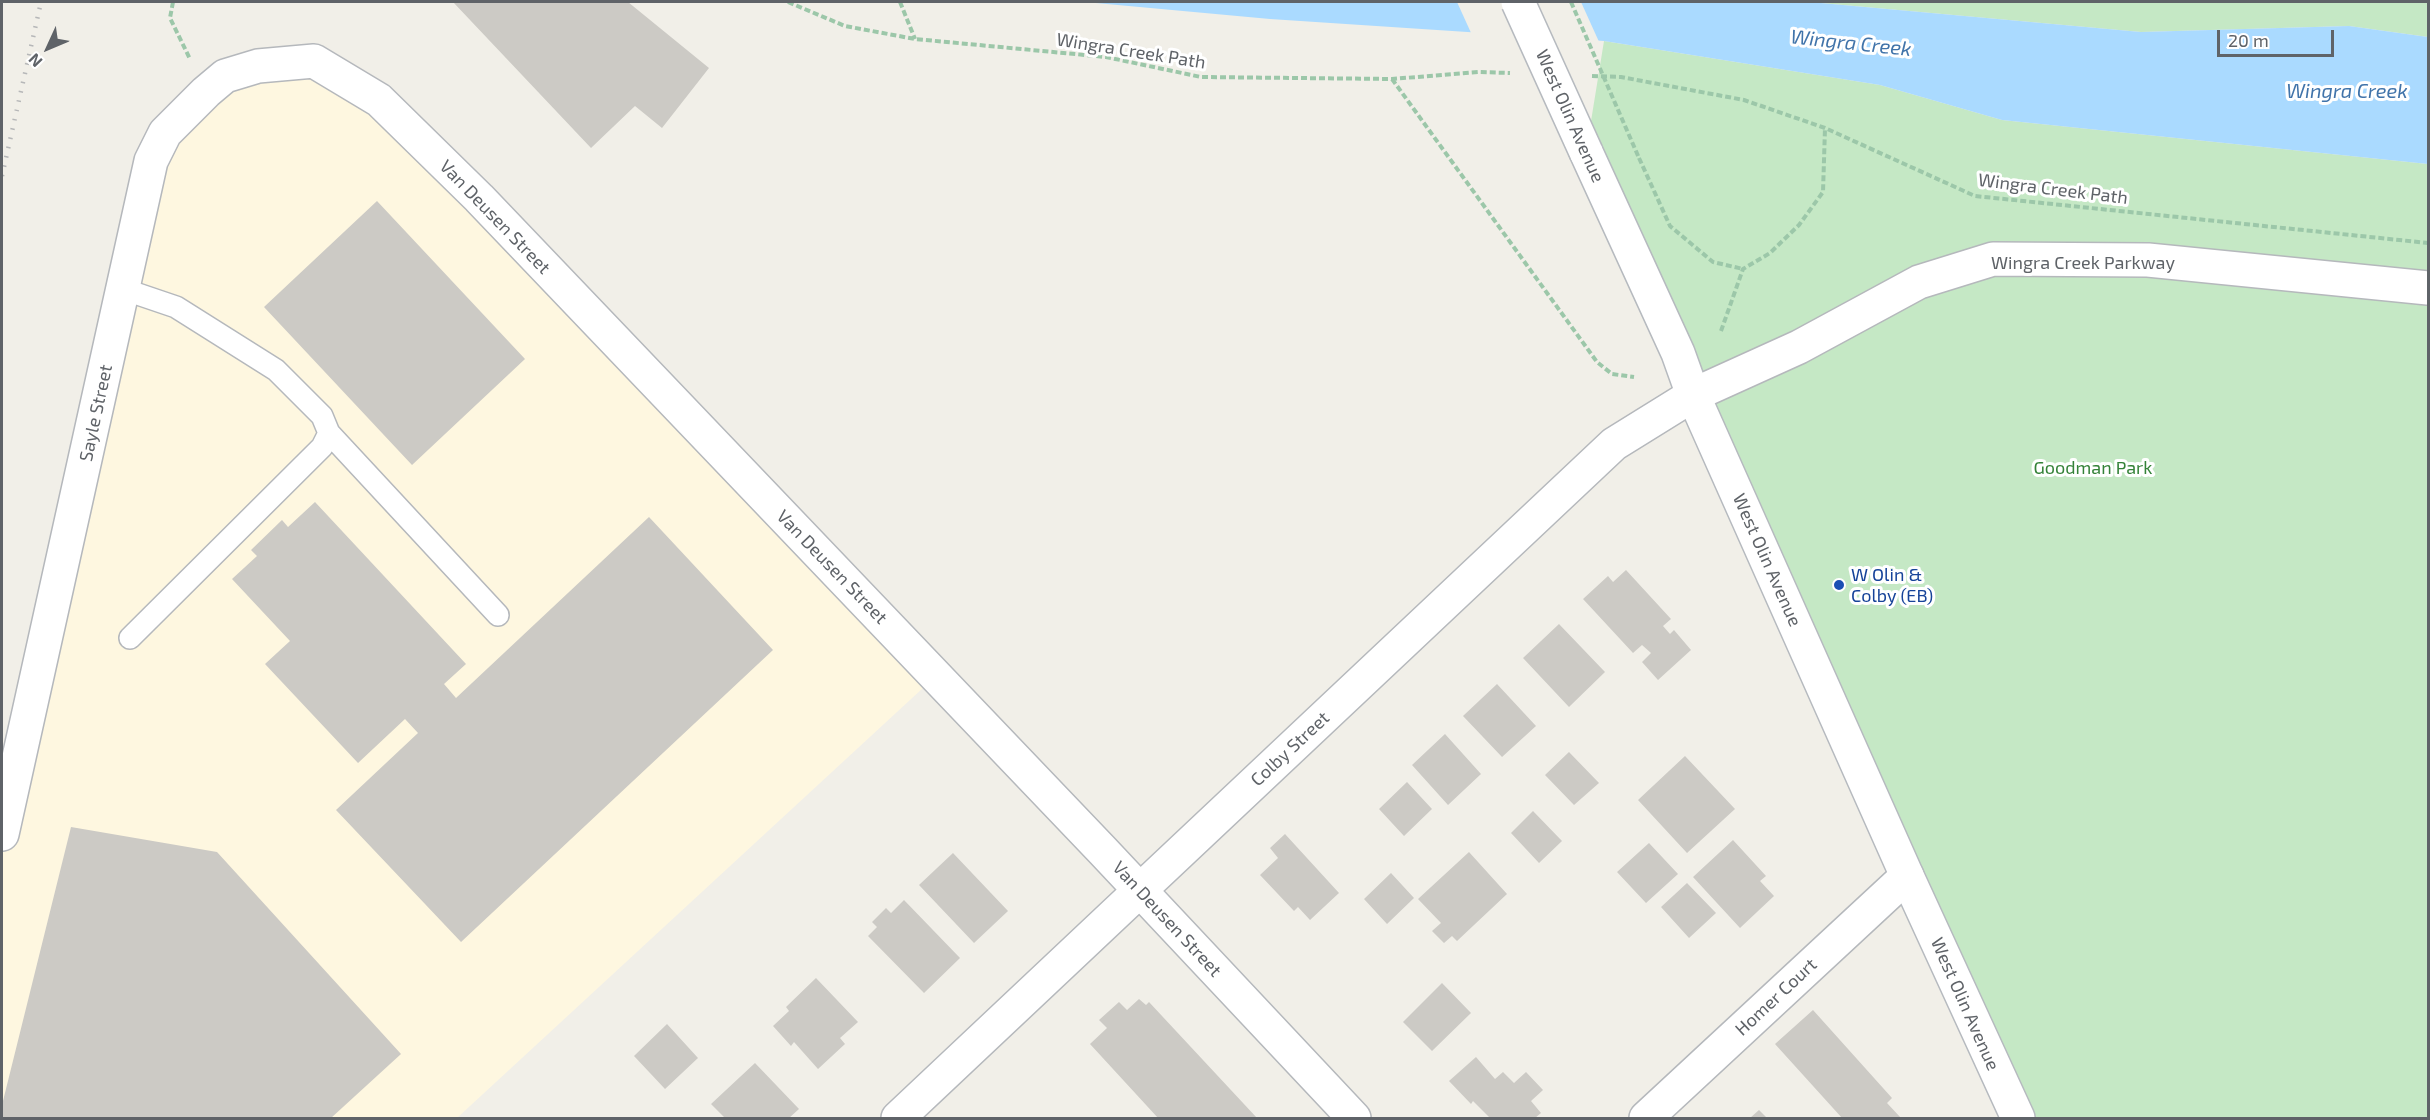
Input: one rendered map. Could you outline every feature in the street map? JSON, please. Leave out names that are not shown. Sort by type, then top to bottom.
[{"type":"street","name":"West Olin Avenue","points":[[1518,2],[1678,353],[1694,394],[2014,1116]]},
{"type":"street","name":"Van Deusen Street","points":[[282,64],[314,61],[379,100],[487,206],[1140,890],[1354,1119]]},
{"type":"street","name":"Sayle Street","points":[[2,834],[151,161],[165,133],[225,76],[258,66],[282,64]]},
{"type":"street","name":"Wingra Creek Parkway","points":[[1694,394],[1799,347],[1919,282],[1993,259],[2148,260],[2428,288]]},
{"type":"street","name":"Colby Street","points":[[898,1119],[1614,444],[1694,394]]},
{"type":"street","name":"Homer Court","points":[[1646,1119],[1907,876]]},
{"type":"lane","points":[[123,289],[176,307],[276,370],[322,416],[329,433],[498,615]]},
{"type":"lane","points":[[130,638],[322,447],[329,433]]},
{"type":"path","points":[[173,2],[170,18],[206,92]]},
{"type":"path","name":"Wingra Creek Path","points":[[788,2],[845,26],[915,39],[1106,57],[1201,77],[1392,79],[1478,72]]},
{"type":"path","points":[[1571,2],[1670,226],[1713,262],[1743,269]]},
{"type":"path","points":[[901,3],[915,39]]},
{"type":"path","name":"Wingra Creek Path","points":[[1621,77],[1744,100],[1825,128],[1975,196],[2428,243]]},
{"type":"path","points":[[1392,79],[1597,362],[1612,374],[1634,377]]},
{"type":"path","points":[[1721,331],[1743,269],[1770,253],[1799,225],[1823,192],[1825,128]]},
{"type":"shaded area","points":[[314,61],[379,100],[936,676],[457,1118],[2,1118],[2,834],[151,161],[206,92]]},
{"type":"green space","points":[[1810,2],[2428,2],[2428,37],[2349,26],[2141,32]]},
{"type":"green space","name":"Goodman Park","points":[[1604,41],[1880,85],[2002,120],[2428,164],[2428,1118],[2018,1118],[1586,152]]},
{"type":"water","name":"Wingra Creek","points":[[1085,2],[1810,2],[2141,32],[2349,26],[2428,37],[2428,164],[2002,120],[1880,85],[1604,41],[1270,19]]},
{"type":"pier","points":[[1457,2],[1581,2],[1600,44],[1472,35]]},
{"type":"building","points":[[453,2],[628,2],[709,68],[662,128],[635,106],[591,148]]},
{"type":"building","points":[[377,201],[525,359],[412,465],[264,307]]},
{"type":"building","points":[[315,502],[466,664],[444,684],[456,698],[649,517],[773,650],[461,942],[336,810],[418,733],[405,719],[358,763],[265,664],[290,641],[232,579],[257,556],[251,550],[282,520],[288,527]]},
{"type":"building","points":[[1626,570],[1671,619],[1663,626],[1670,634],[1674,630],[1691,650],[1658,680],[1642,662],[1651,653],[1642,645],[1633,653],[1583,599],[1608,576],[1613,582]]},
{"type":"building","points":[[1559,624],[1605,672],[1569,707],[1523,658]]},
{"type":"building","points":[[1497,684],[1536,726],[1502,757],[1463,716]]},
{"type":"building","points":[[1445,734],[1481,774],[1448,805],[1412,765]]},
{"type":"building","points":[[1569,752],[1599,783],[1574,805],[1545,775]]},
{"type":"building","points":[[1685,756],[1735,809],[1687,853],[1638,800]]},
{"type":"building","points":[[1407,782],[1432,809],[1404,836],[1379,809]]},
{"type":"building","points":[[1533,811],[1562,841],[1539,863],[1511,833]]},
{"type":"building","points":[[71,827],[217,852],[401,1054],[331,1118],[2,1118],[2,1105]]},
{"type":"building","points":[[1285,834],[1339,893],[1310,920],[1298,907],[1294,911],[1260,875],[1278,858],[1270,848]]},
{"type":"building","points":[[1733,840],[1766,876],[1760,881],[1774,896],[1740,928],[1693,877]]},
{"type":"building","points":[[1649,843],[1678,874],[1646,903],[1617,872]]},
{"type":"building","points":[[1469,852],[1507,894],[1457,941],[1452,936],[1444,943],[1432,931],[1441,923],[1418,899]]},
{"type":"building","points":[[953,853],[1008,911],[974,943],[919,885]]},
{"type":"building","points":[[1391,873],[1414,898],[1387,924],[1364,899]]},
{"type":"building","points":[[1687,883],[1716,913],[1689,938],[1661,907]]},
{"type":"building","points":[[904,900],[960,958],[924,993],[868,936],[877,927],[872,922],[886,908],[891,913]]},
{"type":"building","points":[[816,978],[858,1022],[840,1038],[845,1044],[818,1069],[794,1042],[791,1046],[773,1026],[789,1011],[786,1007]]},
{"type":"building","points":[[1442,983],[1471,1013],[1432,1051],[1403,1022]]},
{"type":"building","points":[[1139,999],[1146,1005],[1149,1002],[1257,1118],[1158,1118],[1090,1044],[1107,1028],[1099,1020],[1119,1002],[1127,1010]]},
{"type":"building","points":[[1813,1010],[1892,1098],[1887,1103],[1901,1118],[1842,1118],[1775,1044]]},
{"type":"building","points":[[667,1024],[698,1058],[665,1089],[634,1056]]},
{"type":"building","points":[[1476,1057],[1495,1079],[1503,1072],[1514,1083],[1526,1072],[1543,1090],[1531,1101],[1541,1113],[1535,1118],[1490,1118],[1473,1101],[1471,1104],[1449,1081]]},
{"type":"building","points":[[755,1063],[799,1109],[789,1118],[725,1118],[711,1104]]},
{"type":"building","points":[[1759,1110],[1767,1118],[1750,1118]]},
{"type":"railway","points":[[2,176],[41,2]]},
{"type":"place","name":"W Olin & Colby (EB)","points":[[1839,585]]}]
